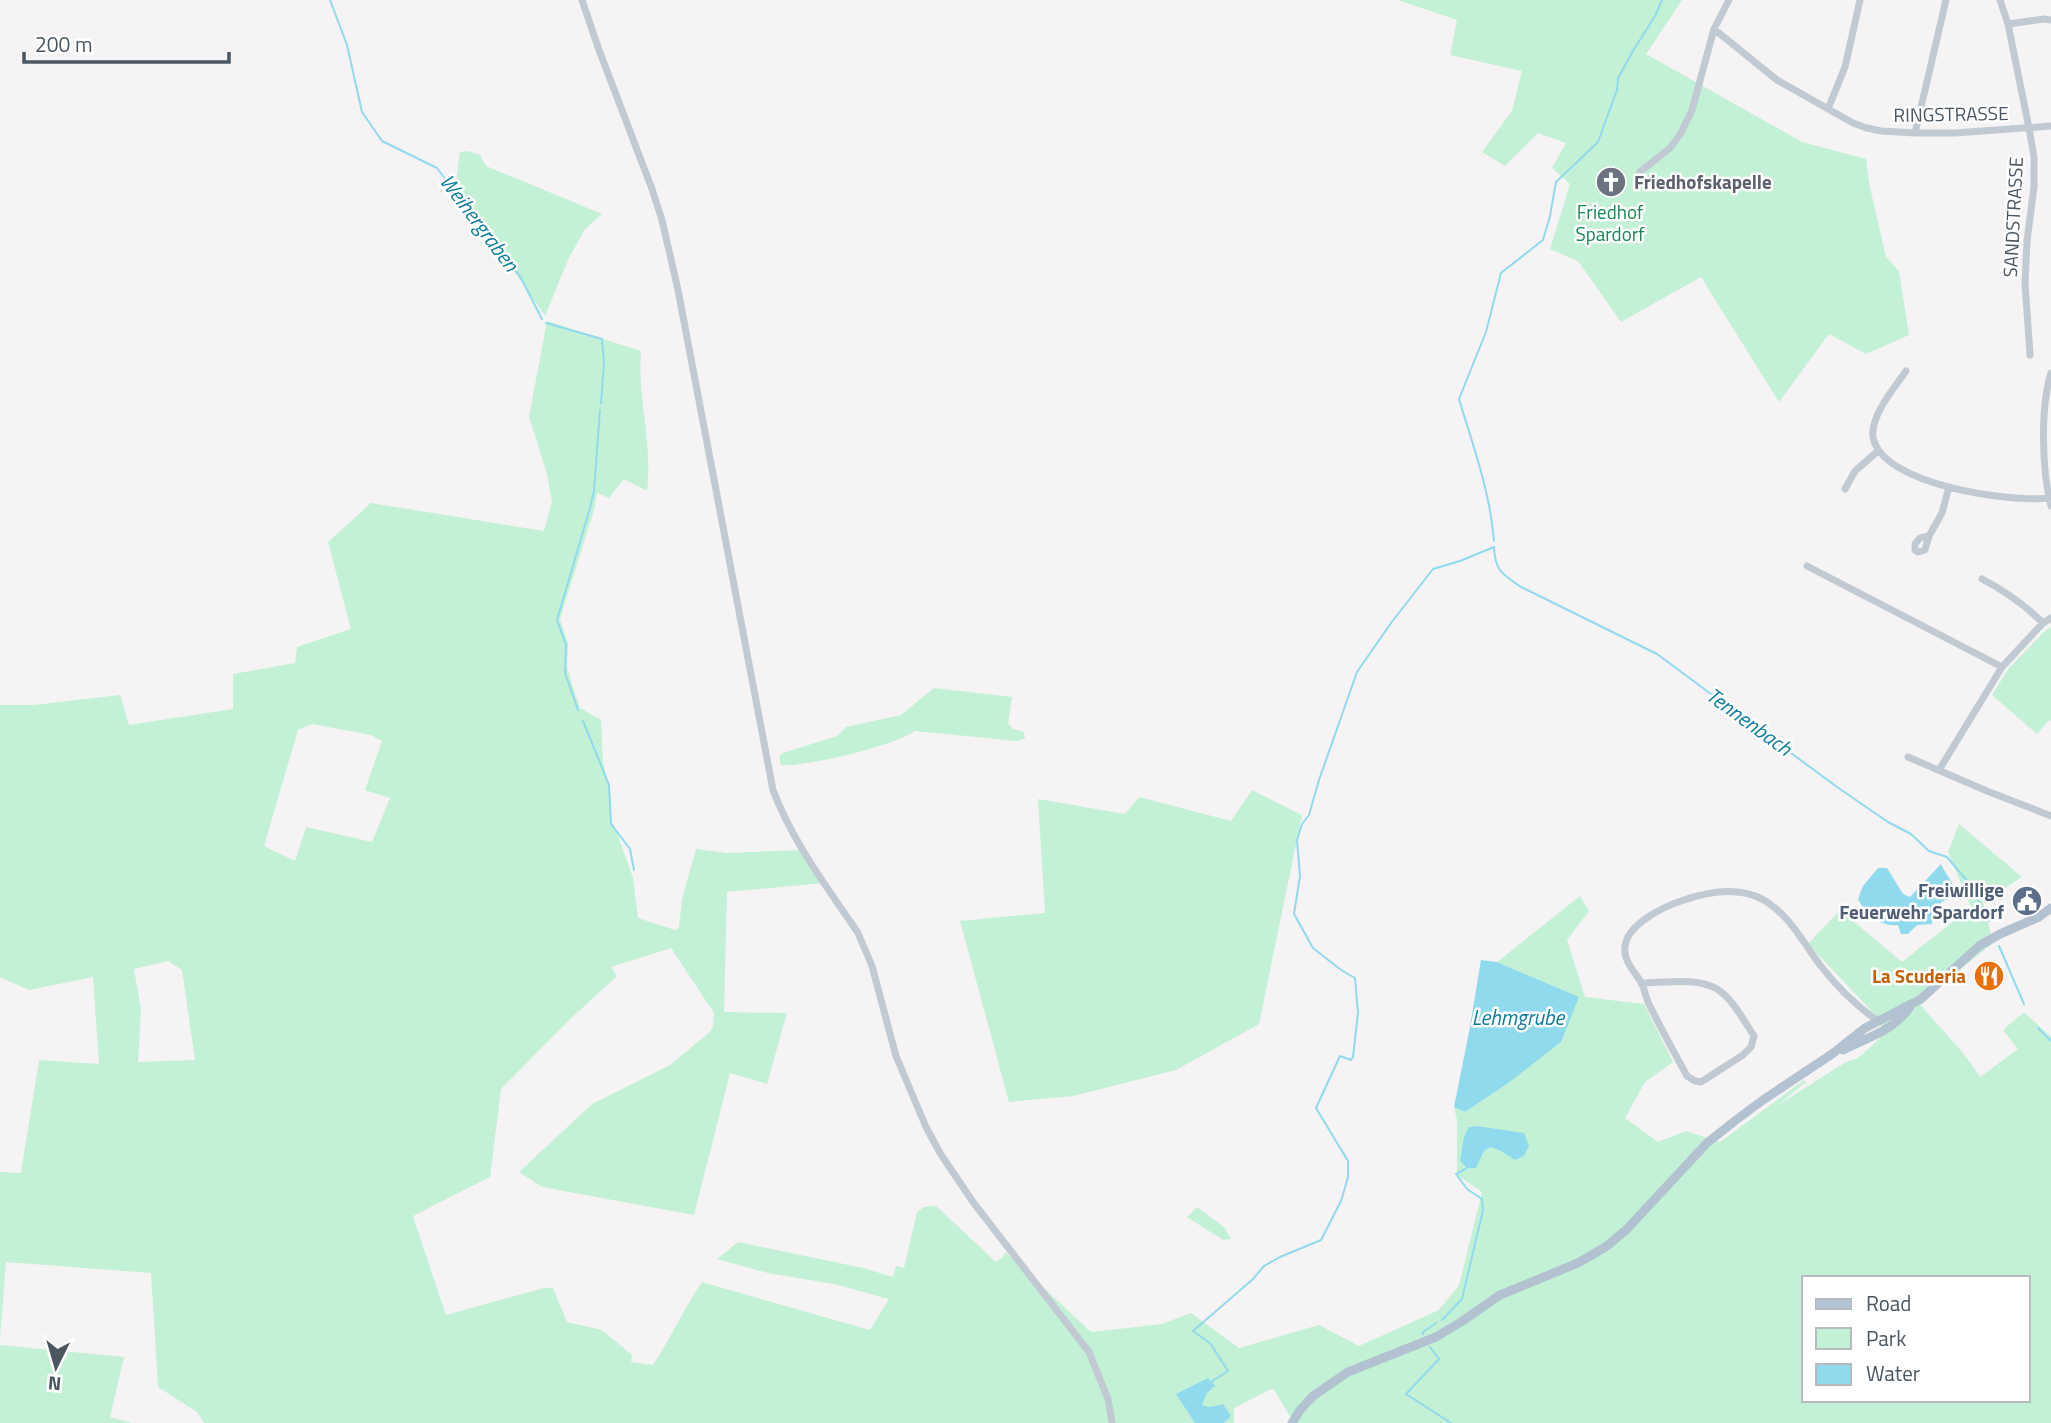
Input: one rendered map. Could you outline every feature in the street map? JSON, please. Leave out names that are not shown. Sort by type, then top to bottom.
[{"type":"main road","points":[[1295,1419],[1308,1400],[1359,1366],[1436,1337],[1500,1295],[1578,1263],[1607,1246],[1627,1229],[1707,1143],[1763,1100],[1832,1054],[1865,1028],[1911,1005],[1934,988],[1979,946],[2051,909]]},
{"type":"main road","points":[[1832,1054],[1877,1035],[1894,1024],[1911,1005]]},
{"type":"main road","points":[[1877,1035],[1880,1030],[1878,1021]]},
{"type":"main road","points":[[1865,1028],[1877,1035]]},
{"type":"street","points":[[582,0],[662,220],[678,290],[769,771],[778,802],[796,840],[865,947],[896,1056],[940,1153],[973,1202],[1089,1352],[1108,1399],[1112,1423]]},
{"type":"street","points":[[1640,172],[1670,148],[1681,132],[1692,110],[1714,29],[1729,0]]},
{"type":"street","points":[[1828,109],[1845,67],[1860,0]]},
{"type":"street","points":[[1915,133],[1946,0]]},
{"type":"street","name":"SANDSTRASSE","points":[[2000,0],[2008,23],[2034,167],[2025,283],[2029,355]]},
{"type":"street","points":[[2008,23],[2051,20]]},
{"type":"street","name":"RINGSTRASSE","points":[[1714,29],[1777,80],[1867,128],[1915,133],[2051,126]]},
{"type":"street","points":[[1906,371],[1875,420],[1873,437],[1878,451],[1893,464],[1949,487],[1990,496],[2050,501],[2045,433],[2051,373]]},
{"type":"street","points":[[1845,489],[1856,471],[1878,451]]},
{"type":"street","points":[[1929,536],[1938,522],[1949,487]]},
{"type":"street","points":[[1807,566],[2002,667]]},
{"type":"street","points":[[1982,579],[2001,589],[2043,623]]},
{"type":"street","points":[[1939,770],[2002,667],[2043,623],[2051,618]]},
{"type":"street","points":[[1908,757],[2051,816]]},
{"type":"street","points":[[1641,983],[1688,982],[1714,988],[1723,994],[1754,1036],[1751,1047],[1743,1055],[1701,1082],[1687,1076],[1650,1006],[1641,983],[1628,963],[1625,947],[1630,934],[1640,923],[1668,906],[1703,894],[1726,891],[1746,893],[1767,903],[1787,919],[1821,967],[1859,1008],[1878,1021]]},
{"type":"street","points":[[1859,1008],[1865,1028]]},
{"type":"green space","name":"Friedhof Spardorf","points":[[1398,0],[1682,0],[1646,54],[1802,142],[1866,159],[1886,257],[1899,271],[1909,335],[1866,354],[1829,334],[1779,402],[1701,277],[1621,322],[1578,261],[1550,249],[1570,184],[1552,168],[1566,143],[1538,133],[1505,166],[1482,152],[1512,111],[1522,71],[1450,55],[1457,20]]},
{"type":"green space","points":[[468,151],[480,155],[486,166],[602,214],[585,229],[568,260],[545,316],[451,180],[456,181],[460,152]]},
{"type":"green space","points":[[547,321],[641,351],[641,386],[648,455],[647,491],[624,479],[609,498],[597,493],[560,619],[568,644],[567,665],[580,708],[601,720],[603,762],[611,797],[610,820],[633,878],[638,918],[675,930],[679,928],[682,899],[696,849],[727,853],[803,850],[824,883],[727,892],[724,1012],[787,1013],[767,1084],[730,1073],[694,1215],[542,1187],[519,1172],[592,1104],[670,1065],[710,1032],[714,1013],[671,948],[611,967],[617,976],[501,1089],[490,1177],[413,1216],[446,1315],[544,1288],[553,1288],[567,1322],[602,1330],[632,1355],[631,1362],[653,1365],[702,1282],[870,1330],[889,1299],[834,1284],[768,1273],[717,1259],[738,1242],[863,1268],[893,1277],[896,1266],[904,1268],[917,1212],[924,1207],[936,1206],[996,1262],[1005,1252],[1091,1332],[1162,1324],[1191,1313],[1239,1348],[1319,1325],[1359,1346],[1439,1310],[1459,1285],[1482,1192],[1457,1175],[1457,1120],[1454,1107],[1465,1112],[1507,1084],[1579,997],[1497,962],[1580,896],[1589,911],[1567,940],[1585,997],[1644,1004],[1673,1062],[1645,1082],[1625,1118],[1658,1142],[1686,1131],[1720,1142],[1804,1080],[1806,1082],[1778,1105],[1846,1062],[1858,1058],[1889,1030],[1882,1030],[1882,1022],[1808,944],[1840,910],[1902,962],[1971,907],[1948,852],[1959,824],[2022,877],[1983,902],[1993,943],[1919,1003],[1959,1048],[1980,1077],[2018,1049],[2003,1030],[2024,1012],[2051,1037],[2051,1423],[1294,1423],[1273,1388],[1234,1408],[1234,1423],[204,1423],[197,1412],[158,1387],[151,1273],[6,1262],[0,1338],[0,1172],[21,1173],[39,1060],[99,1064],[93,977],[29,990],[0,977],[0,705],[34,705],[120,695],[129,725],[233,709],[233,674],[295,663],[297,647],[351,629],[328,542],[371,503],[544,531],[552,502],[547,474],[529,417]],"holes":[[[312,724],[371,735],[382,741],[365,790],[390,798],[372,842],[306,827],[295,861],[264,846],[298,730]],[[168,961],[182,970],[195,1060],[138,1062],[141,1009],[134,969]],[[1469,1127],[1502,1130],[1501,1151],[1491,1147],[1484,1151]]]},
{"type":"green space","points":[[2051,627],[2051,721],[2037,734],[1992,695],[2009,668]]},
{"type":"green space","points":[[934,688],[1012,697],[1008,723],[1013,729],[1024,732],[1025,738],[1017,741],[915,731],[889,743],[850,754],[810,763],[781,765],[779,756],[783,753],[837,736],[846,727],[901,715]]},
{"type":"green space","points":[[1252,790],[1302,815],[1259,1024],[1176,1070],[1073,1096],[1009,1102],[960,921],[1045,913],[1038,799],[1125,814],[1139,797],[1231,821]]},
{"type":"green space","points":[[1197,1207],[1224,1227],[1231,1239],[1223,1240],[1187,1217]]},
{"type":"green space","points":[[0,1345],[124,1357],[110,1417],[132,1423],[0,1423]]},
{"type":"water","points":[[1941,864],[1955,891],[1937,906],[1932,924],[1917,925],[1908,934],[1901,934],[1898,925],[1886,924],[1875,918],[1865,910],[1858,899],[1863,886],[1878,868],[1887,868],[1903,894],[1910,897]]},
{"type":"water","name":"Lehmgrube","points":[[1481,960],[1497,962],[1579,997],[1561,1042],[1507,1084],[1465,1112],[1454,1107]]},
{"type":"water","points":[[1469,1127],[1524,1133],[1529,1146],[1524,1156],[1515,1160],[1491,1147],[1484,1151],[1476,1168],[1467,1168],[1460,1161],[1464,1137]]},
{"type":"water","points":[[1208,1378],[1214,1386],[1207,1393],[1202,1405],[1210,1407],[1223,1404],[1231,1416],[1224,1423],[1195,1423],[1176,1394]]},
{"type":"waterway","name":"Weihergraben","points":[[330,0],[347,45],[362,112],[382,141],[437,168],[521,278],[542,319]]},
{"type":"waterway","name":"Tennenbach","points":[[1494,541],[1485,486],[1459,399],[1486,332],[1501,273],[1543,240],[1556,182],[1598,142],[1617,90],[1618,78],[1662,0]]},
{"type":"waterway","points":[[546,323],[602,339],[604,363],[601,403]]},
{"type":"waterway","points":[[578,710],[565,673],[566,645],[557,620],[594,491],[600,410]]},
{"type":"waterway","points":[[1214,1386],[1211,1382],[1228,1371],[1210,1343],[1193,1331],[1253,1279],[1264,1266],[1321,1240],[1341,1201],[1348,1177],[1348,1161],[1316,1108],[1340,1056],[1351,1060],[1353,1057],[1358,1013],[1355,978],[1313,948],[1294,914],[1300,876],[1297,840],[1302,824],[1309,815],[1357,672],[1433,569],[1494,547],[1498,567],[1514,583],[1657,654],[1837,787],[1888,822],[1911,834],[1929,851],[1947,857],[1968,882],[1989,921]]},
{"type":"waterway","points":[[583,721],[609,785],[611,824],[630,849],[634,870]]},
{"type":"waterway","name":"Tennenbach","points":[[1999,946],[2024,1004]]},
{"type":"waterway","name":"Tennenbach","points":[[2038,1028],[2051,1041]]},
{"type":"waterway","points":[[1442,1320],[1462,1299],[1483,1210],[1482,1199],[1467,1189],[1456,1174],[1467,1168]]},
{"type":"waterway","points":[[1423,1334],[1436,1323]]},
{"type":"waterway","points":[[1430,1347],[1439,1359],[1406,1394],[1451,1423]]},
{"type":"place","name":"Friedhofskapelle","points":[[1611,182]]},
{"type":"place","name":"Freiwillige Feuerwehr Spardorf","points":[[2027,901]]},
{"type":"place","name":"La Scuderia","points":[[1989,976]]}]
